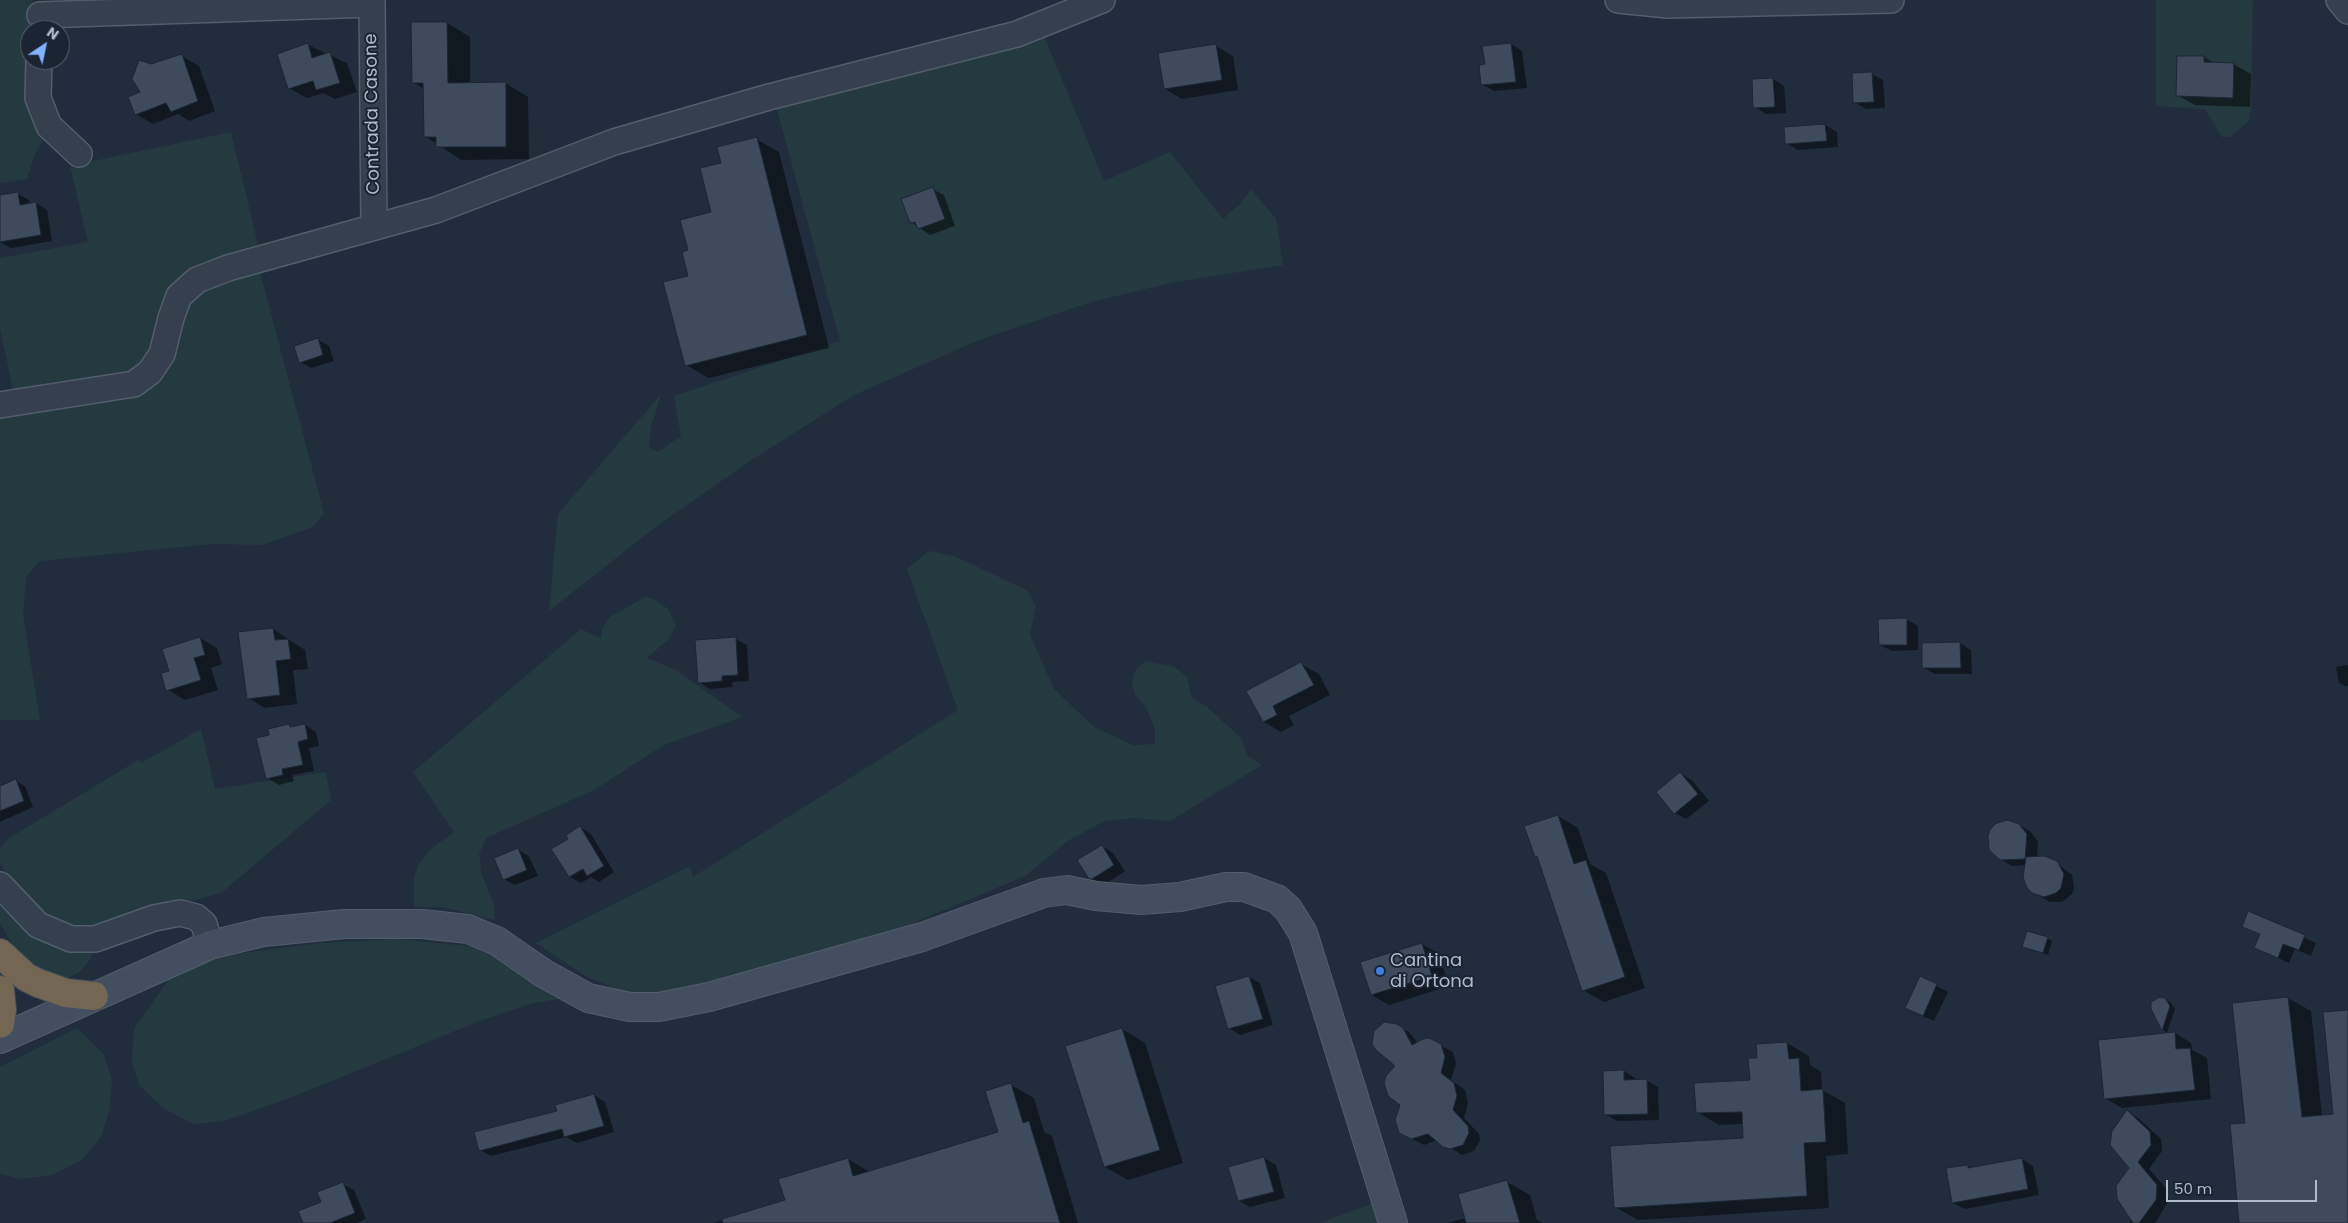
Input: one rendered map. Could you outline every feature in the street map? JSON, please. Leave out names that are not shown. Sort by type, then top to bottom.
[{"type":"highway","points":[[0,953],[26,977],[38,984],[66,993],[94,996]]},
{"type":"highway","points":[[0,990],[2,1010],[0,1024]]},
{"type":"main road","points":[[0,1039],[210,945],[264,932],[344,924],[422,924],[468,929],[497,942],[577,992],[601,1002],[630,1007],[659,1007],[709,997],[922,936],[1019,901],[1067,890],[1096,896],[1141,900],[1180,896],[1226,887],[1244,887],[1277,899],[1288,909],[1303,934],[1393,1223]]},
{"type":"street","points":[[0,405],[134,384],[150,372],[162,354],[179,296],[198,280],[228,268],[374,228],[498,188],[614,142],[769,97],[1017,34],[1102,0]]},
{"type":"street","points":[[1618,0],[1668,5],[1891,0]]},
{"type":"street","points":[[2339,0],[2348,11]]},
{"type":"street","points":[[40,15],[372,2]]},
{"type":"street","name":"Contrada Casone","points":[[372,2],[374,228]]},
{"type":"street","points":[[39,70],[38,98],[49,126],[79,154]]},
{"type":"street","points":[[0,885],[38,925],[71,939],[94,939],[154,918],[180,912],[196,917],[204,924],[210,945]]},
{"type":"green space","points":[[0,0],[33,0],[34,20],[20,20],[20,70],[32,70],[45,136],[35,154],[27,179],[0,183]]},
{"type":"green space","points":[[2156,0],[2253,0],[2251,108],[2249,121],[2230,137],[2222,137],[2205,109],[2156,106]]},
{"type":"green space","points":[[1040,26],[1104,181],[1170,152],[1223,219],[1241,203],[1251,189],[1276,219],[1283,265],[1175,282],[1091,302],[979,340],[854,395],[750,461],[654,528],[549,611],[558,514],[661,394],[651,427],[649,448],[658,452],[681,436],[674,396],[840,341],[775,102]]},
{"type":"green space","points":[[231,132],[260,253],[189,282],[147,371],[14,395],[0,328],[0,258],[88,242],[70,166]]},
{"type":"green space","points":[[258,265],[324,513],[313,527],[262,545],[212,544],[40,561],[26,577],[23,615],[40,720],[0,720],[0,418],[149,391],[193,294]]},
{"type":"green space","points":[[929,551],[954,556],[1027,590],[1036,606],[1030,635],[1054,689],[1094,727],[1133,745],[1155,744],[1155,729],[1146,707],[1135,695],[1132,682],[1134,672],[1145,661],[1175,667],[1187,677],[1191,697],[1206,706],[1241,738],[1248,756],[1262,765],[1170,821],[1132,818],[1105,821],[1069,840],[1025,876],[880,937],[777,972],[636,997],[587,977],[536,943],[690,866],[693,877],[958,710],[907,569]]},
{"type":"green space","points":[[645,597],[654,599],[668,609],[676,625],[669,639],[647,658],[676,670],[742,717],[664,745],[594,790],[486,838],[479,854],[482,875],[494,904],[494,920],[442,907],[414,907],[414,877],[419,863],[432,848],[454,832],[413,772],[581,629],[601,639],[602,629],[610,617]]},
{"type":"green space","points":[[201,729],[215,789],[326,772],[331,800],[221,893],[83,930],[52,921],[27,900],[0,864],[0,848],[9,838],[140,759],[141,763]]},
{"type":"green space","points":[[0,894],[93,950],[91,958],[81,971],[67,979],[56,979],[20,958],[0,923]]},
{"type":"green space","points":[[397,939],[479,947],[560,999],[533,1003],[482,1020],[287,1099],[224,1121],[193,1124],[163,1108],[139,1085],[132,1062],[134,1029],[169,979],[194,965],[242,953],[319,943]]},
{"type":"green space","points":[[77,1028],[104,1055],[112,1080],[109,1112],[101,1137],[82,1160],[52,1175],[22,1179],[0,1174],[0,1067]]},
{"type":"green space","points":[[1379,1201],[1385,1223],[1320,1223]]},
{"type":"building","points":[[411,22],[447,22],[448,83],[506,82],[506,147],[436,147],[436,137],[424,137],[423,83],[412,83]]},
{"type":"building","points":[[308,43],[312,58],[330,52],[340,83],[316,90],[313,81],[288,89],[277,54]]},
{"type":"building","points":[[1511,43],[1516,82],[1481,85],[1479,65],[1485,64],[1482,46]]},
{"type":"building","points":[[1216,44],[1222,80],[1164,89],[1158,53]]},
{"type":"building","points":[[182,54],[198,101],[171,112],[166,103],[135,115],[128,97],[140,92],[132,79],[139,60],[151,64]]},
{"type":"building","points":[[2177,56],[2204,56],[2204,62],[2234,63],[2233,98],[2176,96]]},
{"type":"building","points":[[1872,72],[1874,102],[1853,103],[1852,73]]},
{"type":"building","points":[[1773,78],[1775,107],[1753,108],[1752,79]]},
{"type":"building","points":[[1825,124],[1827,141],[1785,144],[1784,127]]},
{"type":"building","points":[[757,137],[807,335],[685,366],[663,282],[688,276],[682,252],[688,250],[680,220],[711,212],[700,168],[721,163],[717,147]]},
{"type":"building","points":[[933,187],[945,219],[918,229],[915,222],[910,223],[901,199]]},
{"type":"building","points":[[18,192],[20,205],[36,202],[41,235],[0,242],[0,195]]},
{"type":"building","points":[[318,338],[323,355],[299,363],[294,346]]},
{"type":"building","points":[[1907,618],[1907,645],[1879,645],[1878,619]]},
{"type":"building","points":[[273,628],[275,640],[288,639],[291,659],[276,661],[280,695],[247,699],[238,632]]},
{"type":"building","points":[[200,637],[205,655],[194,658],[201,680],[166,691],[161,673],[169,671],[162,649]]},
{"type":"building","points":[[736,637],[738,675],[722,676],[722,681],[698,683],[695,640]]},
{"type":"building","points":[[1960,642],[1961,668],[1922,668],[1922,643]]},
{"type":"building","points":[[1301,662],[1314,685],[1273,706],[1277,715],[1263,722],[1246,691]]},
{"type":"building","points":[[289,724],[290,727],[305,724],[308,739],[298,742],[303,765],[282,769],[283,775],[266,779],[256,738],[269,735],[268,729]]},
{"type":"building","points":[[1680,772],[1698,794],[1674,814],[1656,792]]},
{"type":"building","points":[[16,779],[24,801],[0,811],[0,786]]},
{"type":"building","points":[[1558,815],[1574,864],[1586,860],[1625,977],[1582,991],[1537,856],[1535,857],[1524,826]]},
{"type":"building","points":[[2007,820],[2019,824],[2027,834],[2025,859],[2000,860],[1989,850],[1988,836],[1990,830],[1995,824]]},
{"type":"building","points":[[580,826],[604,866],[587,876],[583,869],[569,877],[551,849],[568,839],[566,835]]},
{"type":"building","points":[[1102,845],[1114,865],[1089,879],[1077,860]]},
{"type":"building","points":[[518,848],[527,870],[503,880],[494,858]]},
{"type":"building","points":[[2044,856],[2057,861],[2064,874],[2061,888],[2056,893],[2044,897],[2032,893],[2027,888],[2023,877],[2026,857]]},
{"type":"building","points":[[2248,911],[2305,935],[2299,950],[2283,944],[2278,958],[2254,948],[2260,934],[2242,927]]},
{"type":"building","points":[[2027,931],[2048,937],[2043,953],[2022,947]]},
{"type":"building","points":[[1422,943],[1432,976],[1371,995],[1360,962]]},
{"type":"building","points":[[1249,976],[1263,1019],[1228,1029],[1215,986]]},
{"type":"building","points":[[1920,976],[1937,984],[1923,1016],[1905,1008]]},
{"type":"building","points":[[2160,997],[2165,998],[2170,1006],[2162,1031],[2151,1009],[2151,1002]]},
{"type":"building","points":[[2288,997],[2302,1117],[2333,1114],[2323,1012],[2348,1010],[2348,1223],[2239,1223],[2230,1124],[2245,1123],[2232,1003]]},
{"type":"building","points":[[1384,1022],[1397,1024],[1403,1028],[1412,1045],[1429,1038],[1441,1044],[1445,1057],[1441,1073],[1454,1083],[1457,1096],[1453,1110],[1468,1126],[1469,1133],[1463,1145],[1450,1149],[1443,1147],[1428,1134],[1411,1139],[1399,1133],[1395,1120],[1400,1105],[1388,1096],[1384,1083],[1386,1076],[1395,1066],[1376,1050],[1372,1044],[1374,1031]]},
{"type":"building","points":[[1122,1028],[1160,1150],[1104,1167],[1065,1046]]},
{"type":"building","points":[[2175,1032],[2176,1049],[2190,1048],[2195,1090],[2104,1099],[2098,1040]]},
{"type":"building","points":[[1787,1042],[1789,1059],[1799,1058],[1801,1091],[1823,1089],[1826,1142],[1804,1143],[1807,1196],[1614,1208],[1610,1146],[1743,1138],[1742,1112],[1696,1113],[1694,1083],[1750,1080],[1748,1058],[1757,1058],[1756,1044]]},
{"type":"building","points":[[1624,1070],[1624,1080],[1647,1079],[1648,1114],[1604,1115],[1603,1071]]},
{"type":"building","points":[[1011,1083],[1023,1123],[1029,1121],[1060,1223],[723,1223],[722,1219],[785,1200],[778,1179],[848,1158],[853,1176],[998,1132],[985,1091]]},
{"type":"building","points":[[594,1094],[604,1126],[564,1137],[562,1129],[479,1151],[474,1132],[557,1111],[555,1105]]},
{"type":"building","points":[[2127,1110],[2150,1132],[2151,1145],[2138,1162],[2157,1185],[2156,1200],[2139,1223],[2133,1223],[2117,1199],[2116,1186],[2129,1168],[2110,1145],[2112,1131]]},
{"type":"building","points":[[1264,1157],[1274,1192],[1238,1201],[1228,1167]]},
{"type":"building","points":[[2022,1158],[2028,1189],[1952,1203],[1946,1168],[1968,1165],[1968,1168]]},
{"type":"building","points":[[1507,1180],[1520,1223],[1466,1223],[1458,1194]]},
{"type":"building","points":[[343,1182],[355,1213],[330,1223],[303,1223],[298,1211],[321,1202],[317,1192]]},
{"type":"place","name":"Cantina di Ortona","points":[[1380,971]]}]
